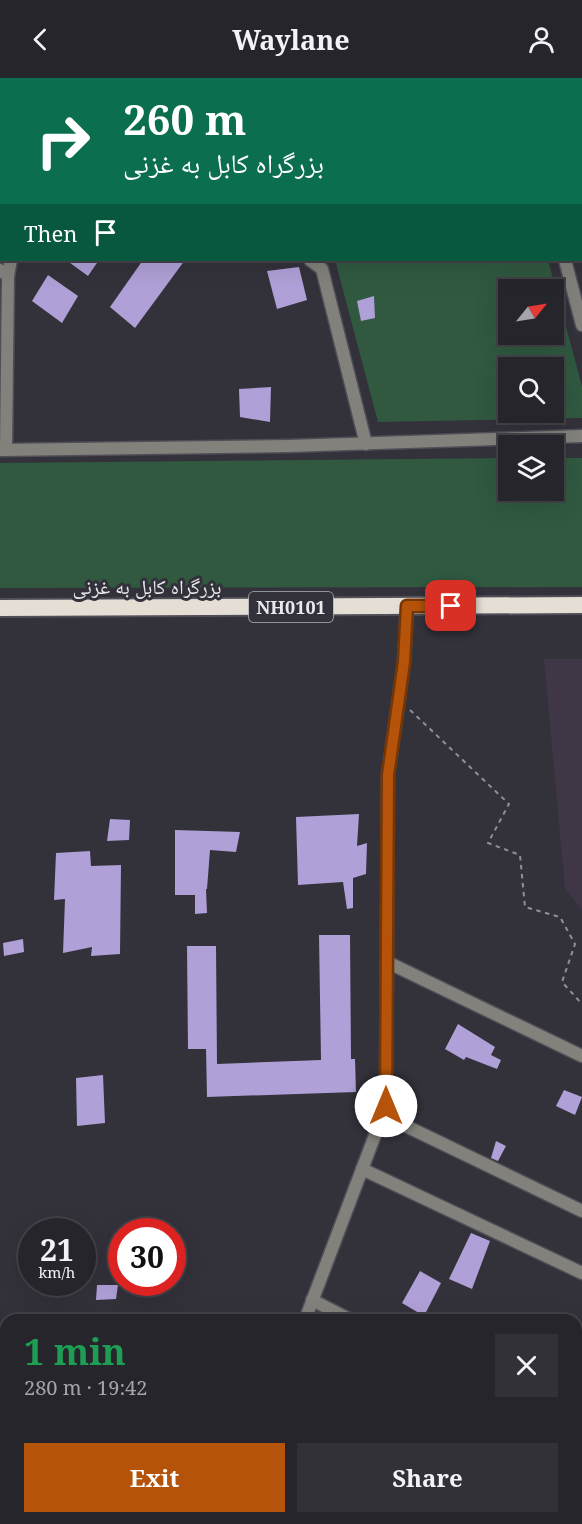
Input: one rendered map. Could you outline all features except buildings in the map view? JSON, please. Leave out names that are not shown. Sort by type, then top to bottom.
[{"type":"highway","name":"بزرگراه کابل به غزنی","points":[[0,608],[582,605]]},
{"type":"street","points":[[312,261],[322,268],[366,444]]},
{"type":"street","points":[[565,261],[582,325]]},
{"type":"street","points":[[4,273],[3,450],[289,446],[582,436]]},
{"type":"street","points":[[307,1314],[386,1106],[388,775],[404,662],[407,606]]},
{"type":"street","points":[[387,962],[582,1056]]},
{"type":"street","points":[[383,1114],[582,1211]]},
{"type":"street","points":[[362,1169],[582,1273]]},
{"type":"street","points":[[312,1300],[339,1314]]},
{"type":"path","points":[[399,699],[509,804],[488,843],[520,855],[525,907],[560,917],[575,944],[562,982],[582,1004]]},
{"type":"shaded area","points":[[544,659],[582,659],[582,909],[565,889]]},
{"type":"green space","points":[[335,261],[548,261],[553,279],[498,279],[498,345],[564,345],[564,319],[582,386],[582,418],[564,418],[564,357],[498,357],[498,420],[378,422]]},
{"type":"green space","points":[[498,458],[498,501],[564,501],[564,458],[582,458],[582,587],[0,588],[0,463]]},
{"type":"route","points":[[386,1106],[388,775],[404,662],[407,606],[451,606]]}]
